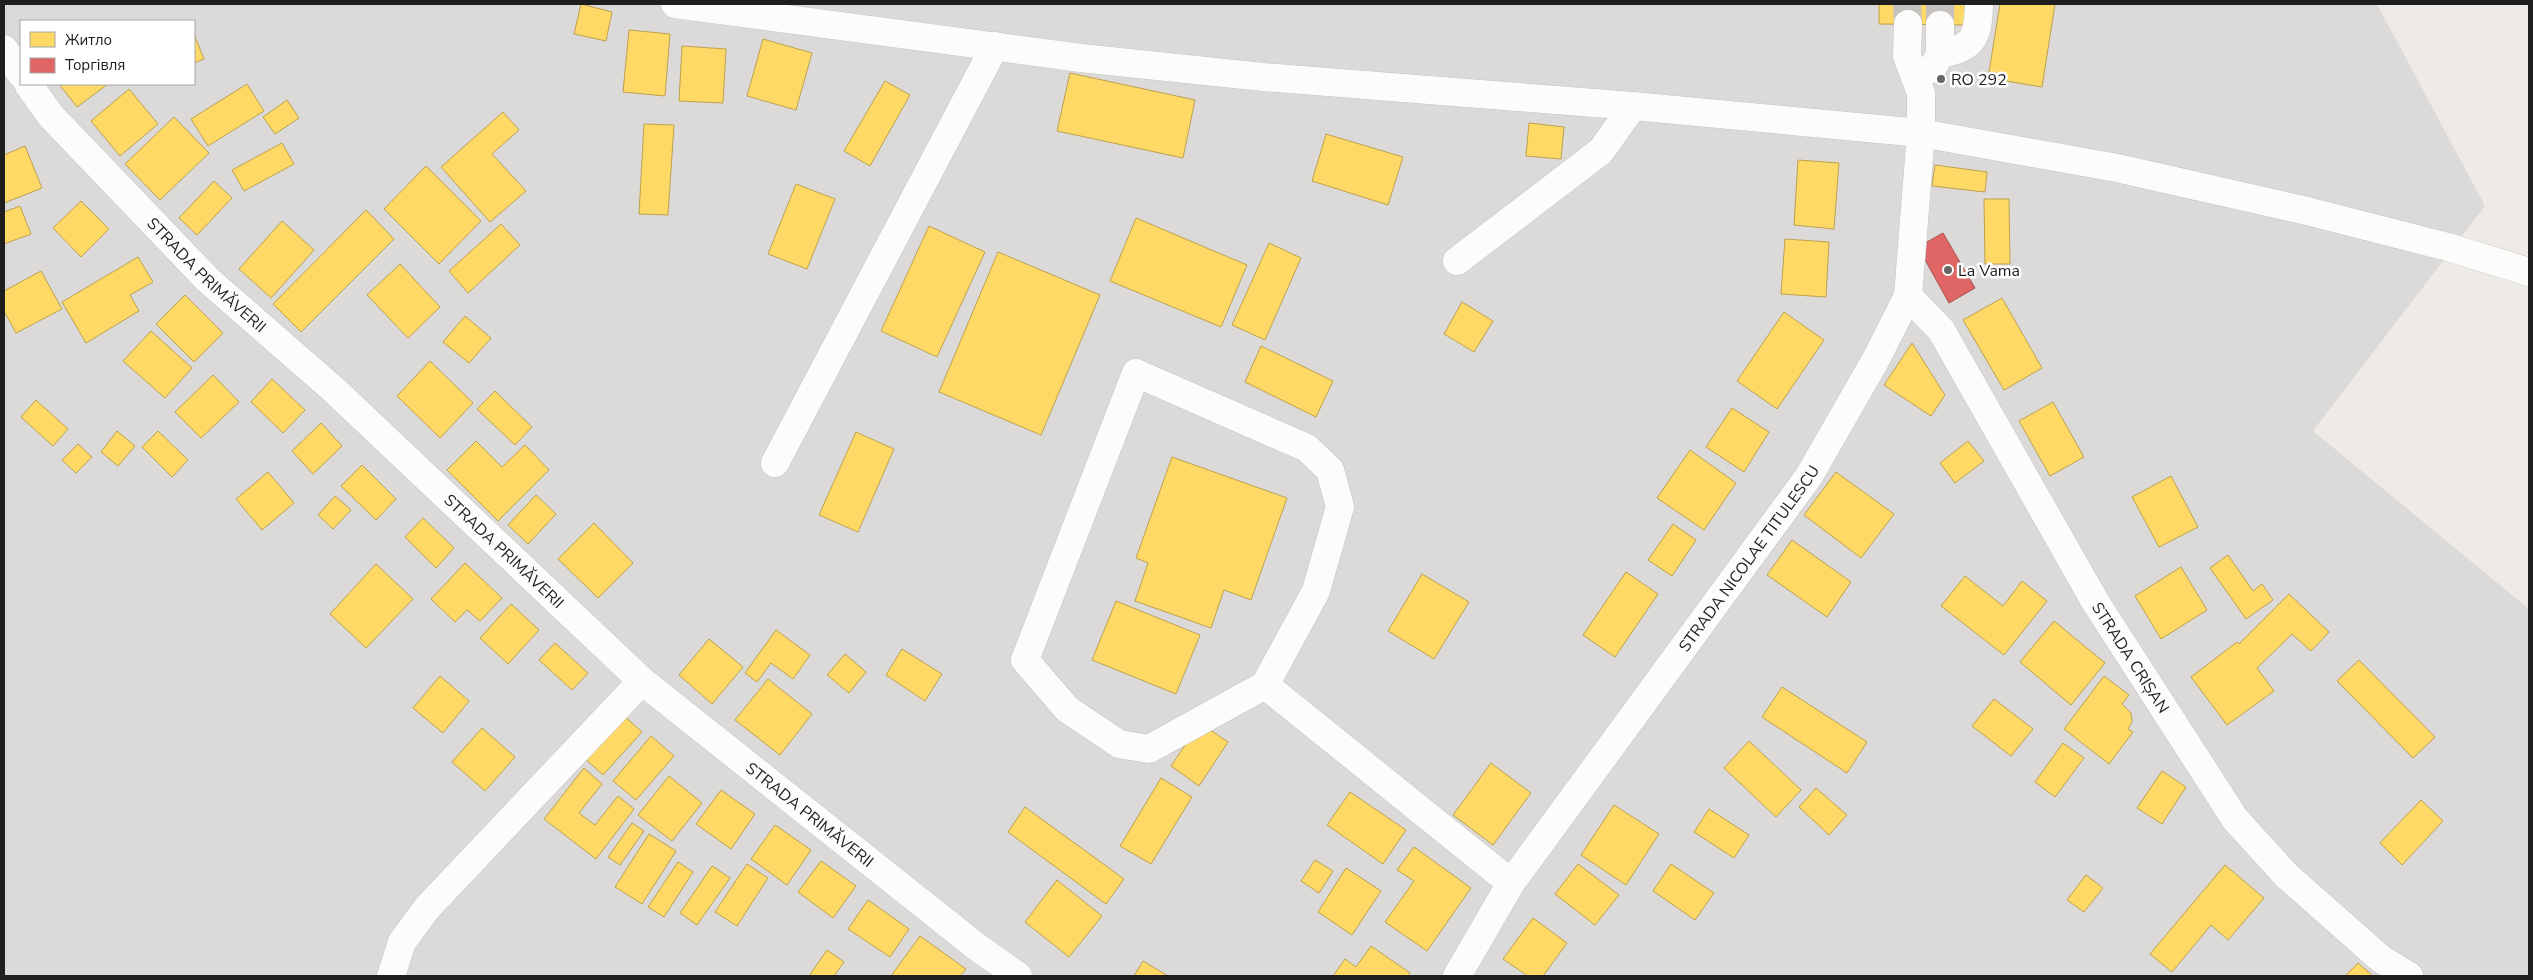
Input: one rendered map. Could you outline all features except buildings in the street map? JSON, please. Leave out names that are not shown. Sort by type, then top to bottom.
[{"type":"street","points":[[675,4],[1081,58],[1263,77],[1633,106],[1921,133],[2118,168],[2307,211],[2448,247],[2529,272]]},
{"type":"street","points":[[1940,54],[1959,51],[1972,41],[1978,25],[1979,4]]},
{"type":"street","name":"STRADA NICOLAE TITULESCU","points":[[1457,976],[1511,883],[1809,476],[1875,362],[1908,296],[1921,133],[1921,93],[1907,56],[1908,24]]},
{"type":"street","name":"STRADA NICOLAE TITULESCU","points":[[1921,93],[1940,54],[1940,25]]},
{"type":"street","points":[[775,463],[995,46]]},
{"type":"street","points":[[4,49],[20,73]]},
{"type":"street","name":"STRADA PRIMĂVERII","points":[[29,85],[51,116],[208,280],[333,389],[642,681],[976,947],[1018,976]]},
{"type":"street","points":[[1457,260],[1601,150],[1633,106]]},
{"type":"street","name":"STRADA CRIȘAN","points":[[1908,296],[1940,330],[2096,603],[2235,819],[2286,876],[2381,959],[2409,976]]},
{"type":"street","points":[[1136,373],[1307,448],[1330,470],[1340,507],[1316,591],[1265,685],[1149,749],[1119,744],[1067,709],[1025,660],[1136,373]]},
{"type":"street","points":[[391,976],[402,942],[427,908],[642,681]]},
{"type":"street","points":[[1265,685],[1511,883]]},
{"type":"shaded area","points":[[4,4],[2377,4],[2485,206],[2313,431],[2529,609],[2529,976],[4,976]]},
{"type":"tunnel","points":[[1907,4],[1908,24]]},
{"type":"tunnel","points":[[1940,4],[1940,25]]},
{"type":"place","name":"RO 292","points":[[1941,79]]},
{"type":"place","name":"La Vama","points":[[1948,270]]}]
